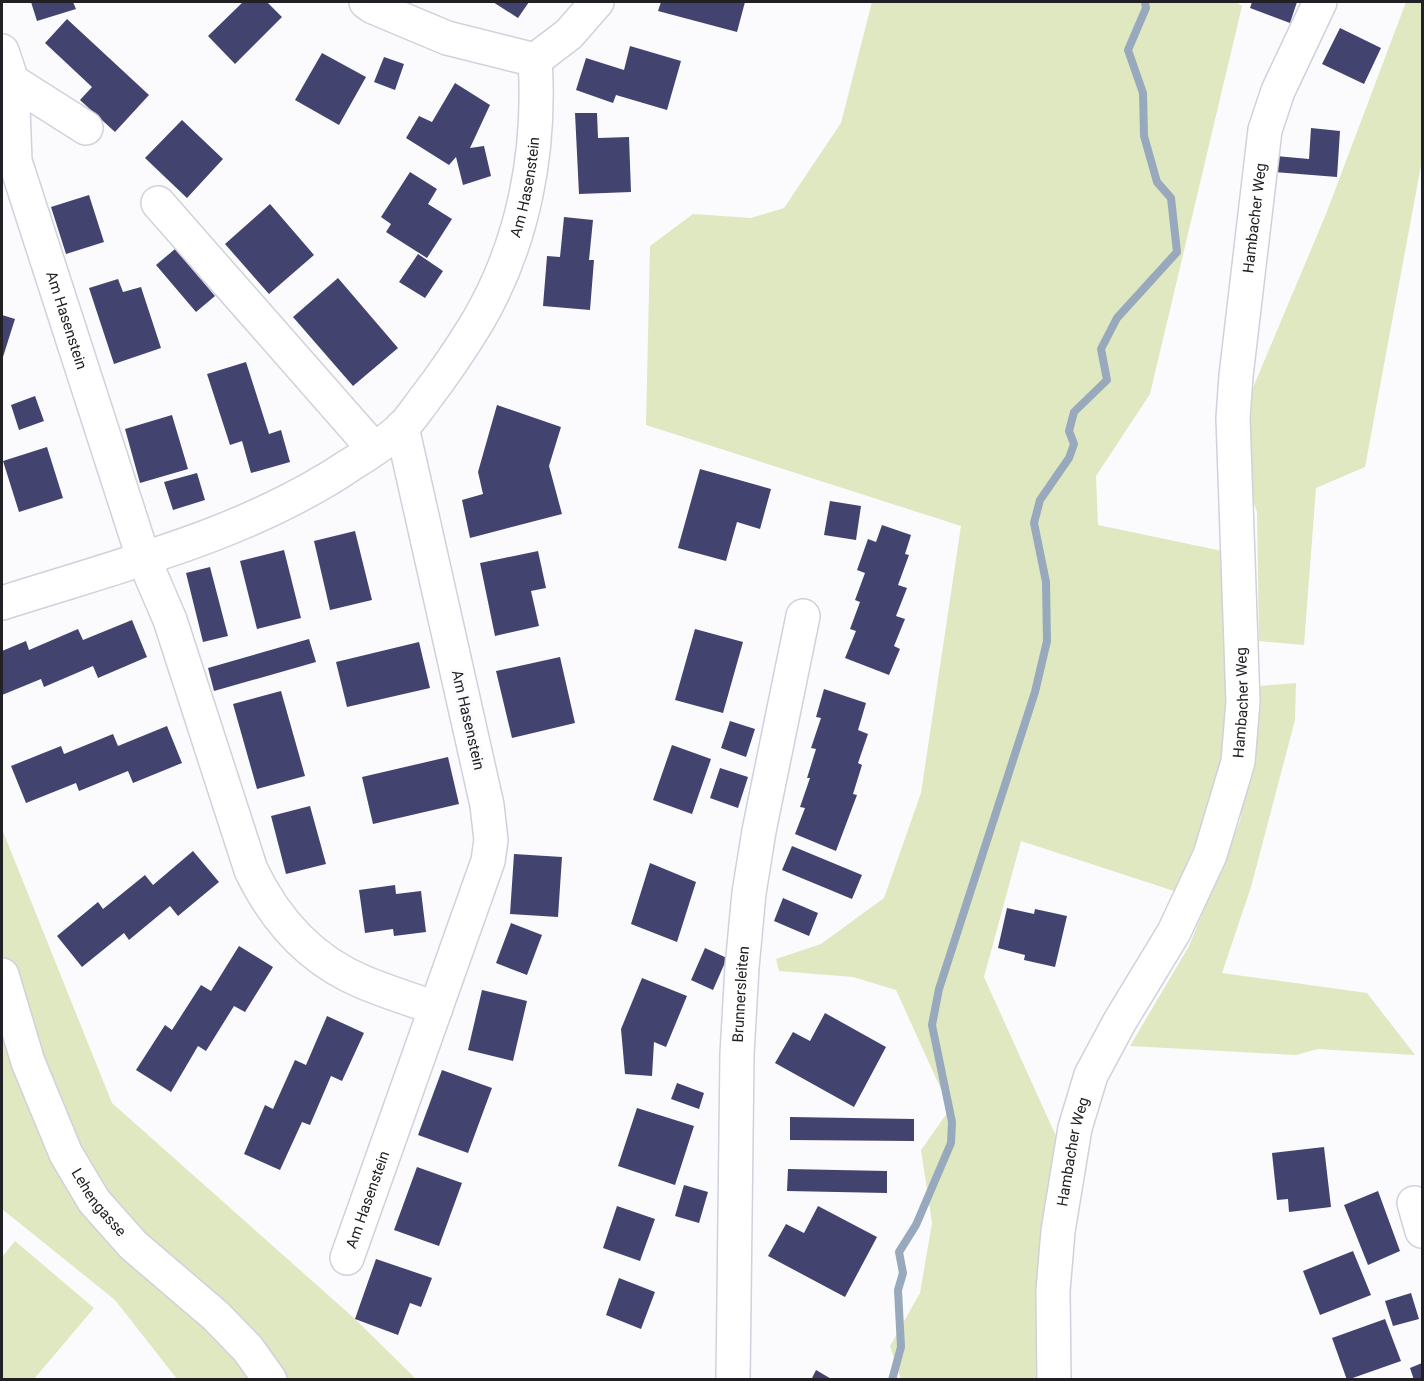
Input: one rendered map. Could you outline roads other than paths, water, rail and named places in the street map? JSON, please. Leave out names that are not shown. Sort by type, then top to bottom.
[{"type":"street","points":[[366,2],[447,38],[535,60],[569,34],[597,2]]},
{"type":"street","name":"Hambacher Weg","points":[[1054,1380],[1053,1291],[1058,1231],[1075,1128],[1091,1075],[1174,932],[1210,855],[1238,762],[1243,702],[1233,418],[1236,376],[1265,130],[1278,91],[1320,2]]},
{"type":"street","name":"Am Hasenstein","points":[[2,603],[231,528],[324,483],[402,428],[457,357],[488,303],[506,263],[521,220],[530,180],[538,100],[535,60]]},
{"type":"street","name":"Am Hasenstein","points":[[7,66],[15,161],[143,557],[170,620],[251,870],[263,895],[278,917],[310,950],[361,981],[436,1008]]},
{"type":"street","name":"Am Hasenstein","points":[[7,66],[86,128]]},
{"type":"street","points":[[158,203],[374,449]]},
{"type":"street","name":"Am Hasenstein","points":[[347,1258],[488,861],[491,840],[487,805],[402,428]]},
{"type":"street","name":"Brunnersleiten","points":[[733,1380],[737,1054],[741,967],[759,831],[803,616]]},
{"type":"street","name":"Lehengasse","points":[[2,975],[28,1062],[66,1154],[94,1201],[133,1245],[216,1316],[248,1349],[270,1380]]},
{"type":"waterway","points":[[892,1380],[901,1347],[898,1290],[903,1273],[899,1252],[916,1225],[951,1143],[952,1122],[932,1025],[939,989],[1035,692],[1047,641],[1046,582],[1034,523],[1040,500],[1069,458],[1074,444],[1069,431],[1074,412],[1107,380],[1101,349],[1117,318],[1177,252],[1171,198],[1157,182],[1144,136],[1143,93],[1128,50],[1146,8],[1145,2]]}]
